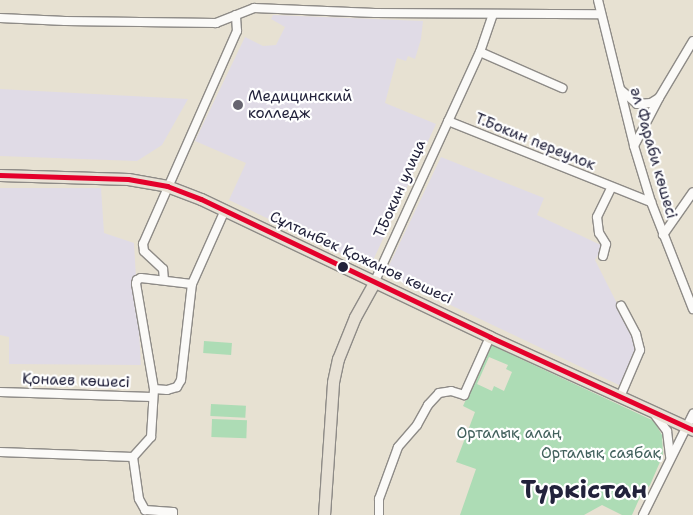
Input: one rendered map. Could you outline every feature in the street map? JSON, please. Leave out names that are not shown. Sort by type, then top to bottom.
[{"type":"main road","name":"Сұлтанбек Қожанов көшесі","points":[[0,175],[128,180],[167,186],[225,210],[490,337],[690,429]]},
{"type":"main road","name":"Т.Бокин улица","points":[[324,515],[330,400],[338,359],[355,317],[375,281]]},
{"type":"street","name":"әл Фараби көшесі","points":[[598,0],[634,146],[651,202],[663,235],[690,292],[693,309]]},
{"type":"street","points":[[0,18],[216,23],[254,8],[375,13],[601,14]]},
{"type":"street","name":"Т.Бокин улица","points":[[375,281],[480,52],[493,14]]},
{"type":"street","points":[[164,280],[163,269],[143,249],[167,186],[237,31],[236,15]]},
{"type":"street","points":[[634,146],[659,98],[693,42]]},
{"type":"street","points":[[480,52],[562,88]]},
{"type":"street","points":[[620,89],[636,104],[651,103],[659,98]]},
{"type":"street","name":"Т.Бокин переулок","points":[[448,120],[611,188],[651,202]]},
{"type":"street","points":[[603,256],[606,244],[599,232],[597,218],[611,188]]},
{"type":"street","points":[[663,235],[693,192]]},
{"type":"street","points":[[154,389],[167,390],[177,387],[181,380],[192,284],[225,210]]},
{"type":"street","points":[[133,457],[151,437],[154,389],[136,284],[141,278],[192,284]]},
{"type":"street","points":[[620,396],[640,350],[636,334],[621,306]]},
{"type":"street","points":[[379,515],[379,498],[398,447],[417,425],[428,405],[439,393],[451,390],[464,395],[490,337]]},
{"type":"street","name":"Қонаев көшесі","points":[[0,392],[152,397]]},
{"type":"street","points":[[650,410],[667,430],[670,458]]},
{"type":"street","points":[[643,515],[670,458],[690,429],[693,414]]},
{"type":"street","points":[[0,452],[133,457]]},
{"type":"street","points":[[133,457],[139,499],[145,510],[173,512],[173,515]]},
{"type":"shaded area","points":[[273,15],[423,21],[421,39],[415,59],[408,56],[406,61],[397,58],[385,103],[436,124],[370,267],[229,200],[246,163],[195,141],[245,37],[263,46],[276,45],[285,27],[271,19]]},
{"type":"shaded area","points":[[0,89],[188,99],[162,145],[137,161],[0,156]]},
{"type":"shaded area","points":[[441,157],[544,198],[537,215],[603,246],[595,260],[634,337],[637,352],[621,386],[385,274]]},
{"type":"shaded area","points":[[0,188],[101,188],[104,233],[134,243],[141,365],[9,364],[9,337],[0,335]]},
{"type":"green space","points":[[204,341],[232,343],[231,355],[203,353]]},
{"type":"green space","points":[[491,345],[654,421],[662,435],[663,455],[650,485],[641,495],[632,515],[622,515],[602,505],[584,515],[460,515],[476,469],[456,462],[475,412],[463,406]],"holes":[[[489,357],[508,365],[506,369],[512,372],[504,391],[494,386],[492,391],[477,384]]]},
{"type":"green space","points":[[211,404],[246,406],[245,418],[210,416]]},
{"type":"green space","points":[[212,419],[247,420],[246,438],[211,437]]},
{"type":"transit line","points":[[0,175],[128,179],[167,186],[201,199],[490,337],[693,430]]},
{"type":"place","name":"Медицинский колледж","points":[[238,105]]},
{"type":"district","name":"Түркістан","points":[[584,489]]},
{"type":"park label","name":"Орталық алаң","points":[[509,434]]},
{"type":"park label","name":"Орталық саябақ","points":[[601,454]]}]
